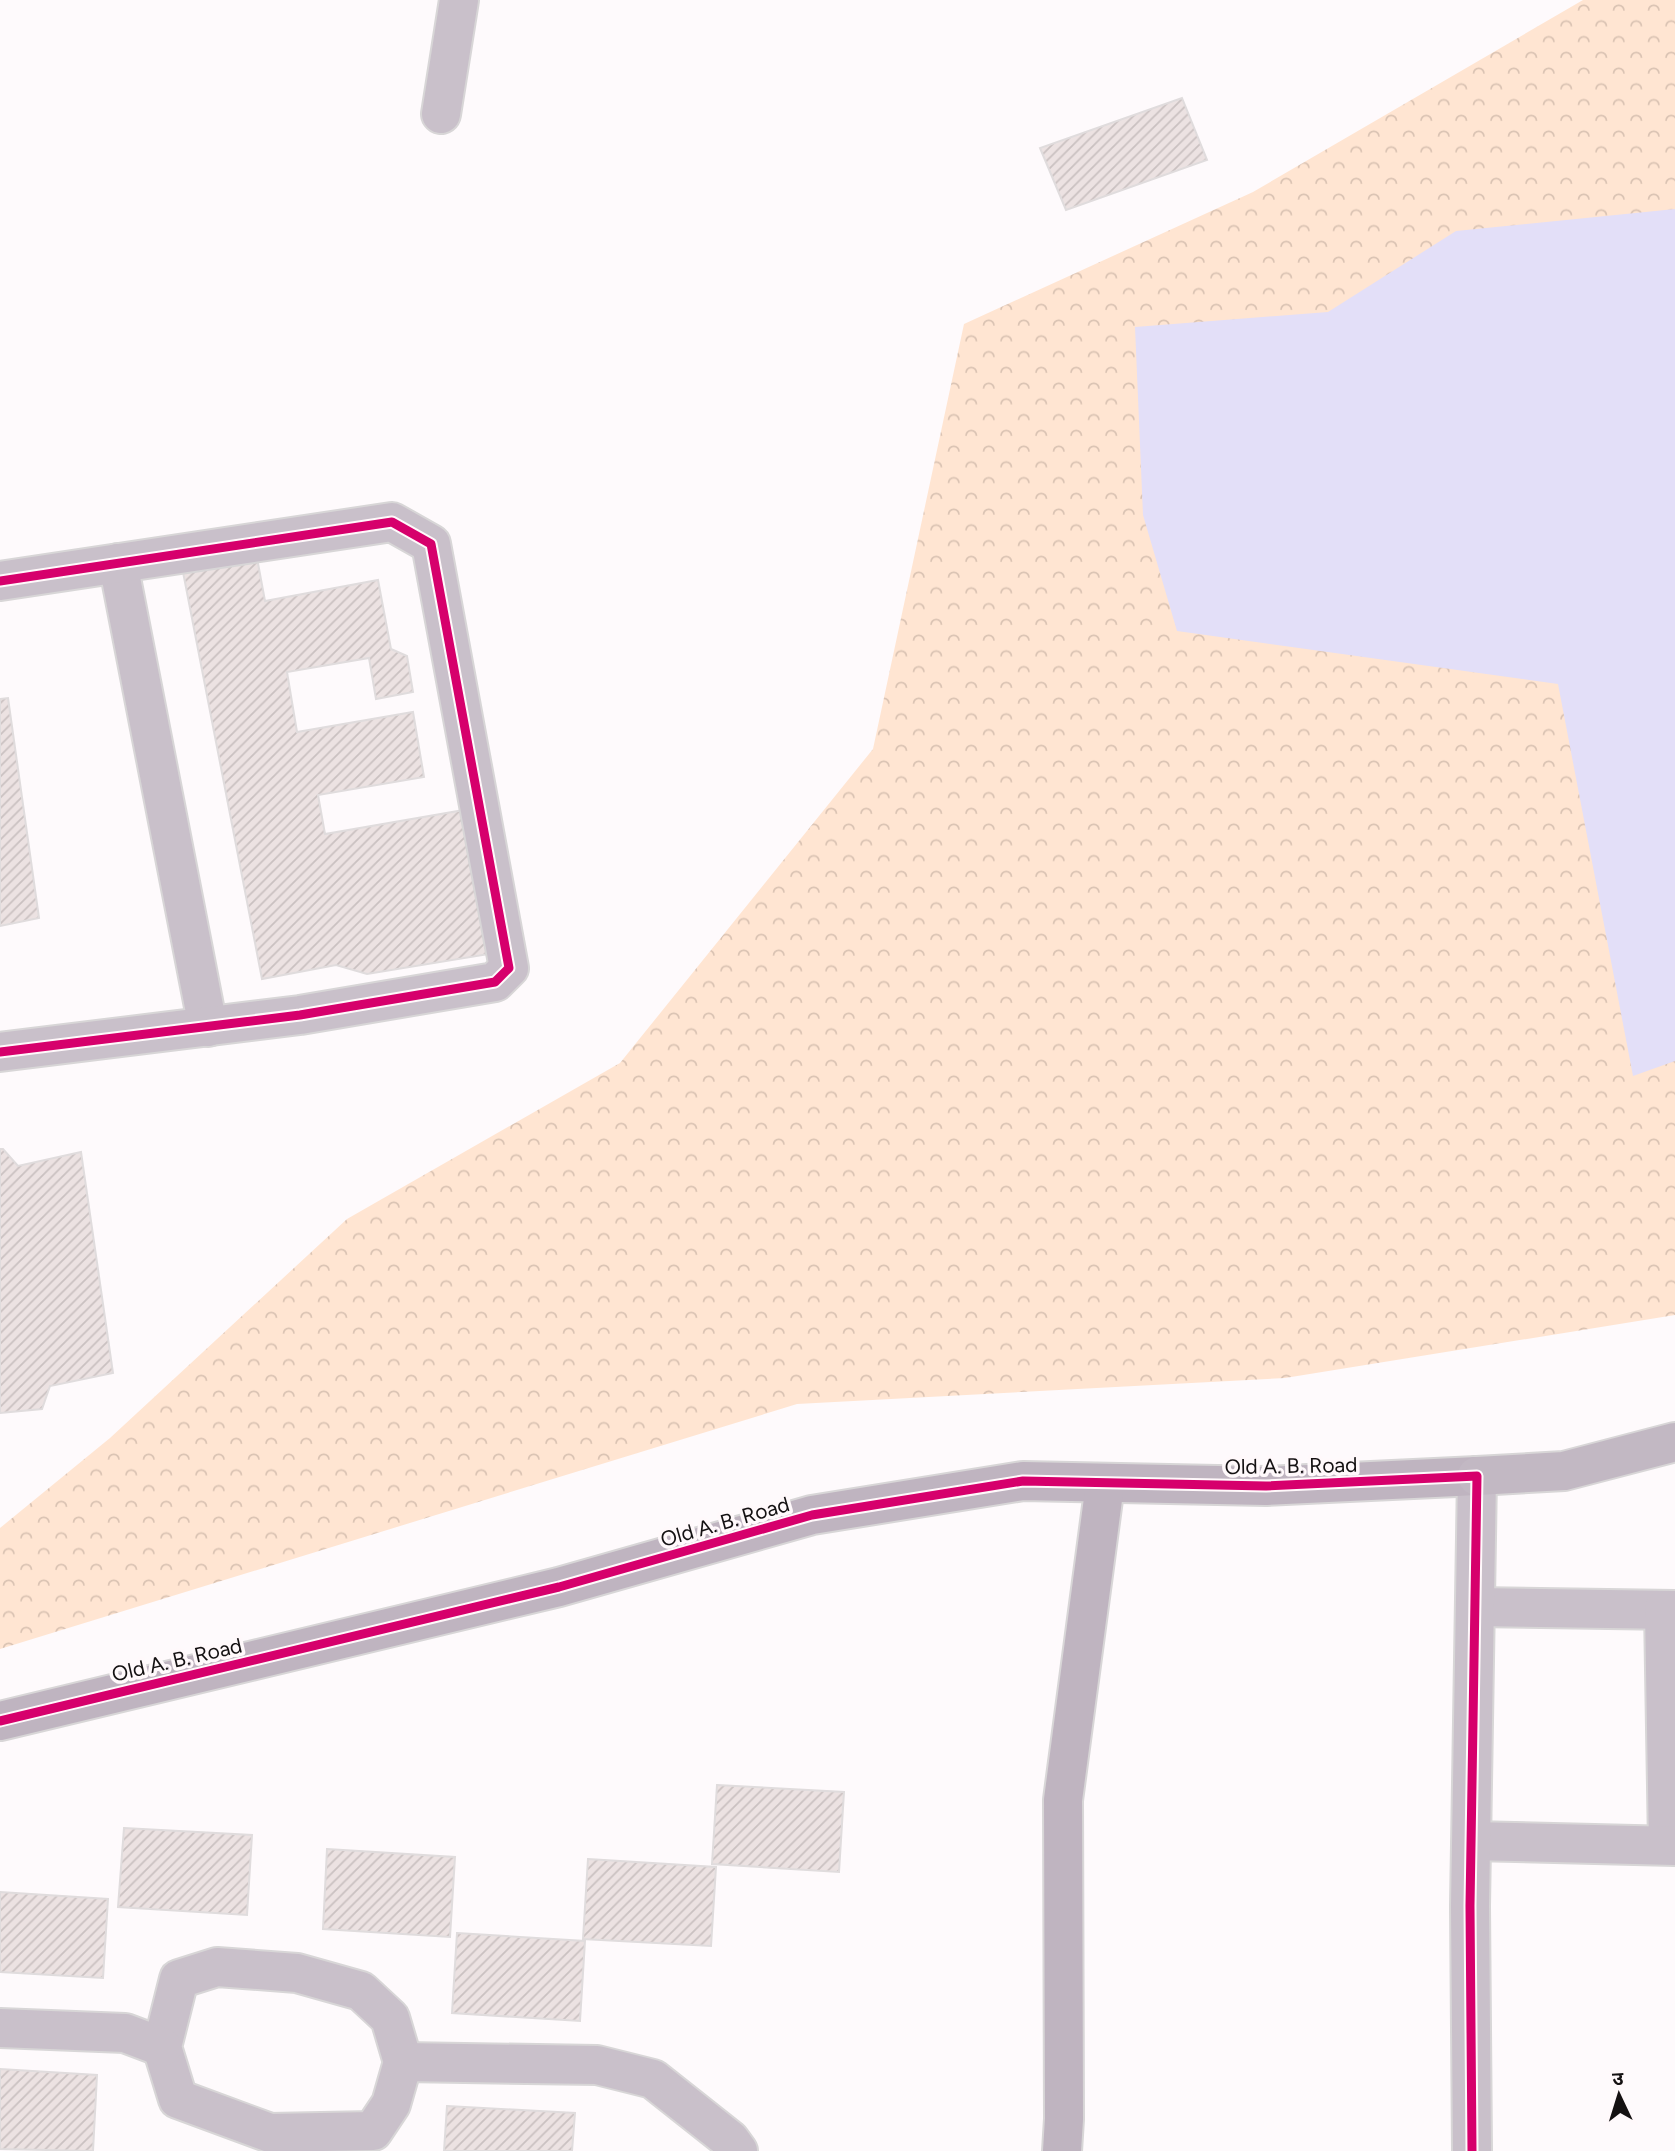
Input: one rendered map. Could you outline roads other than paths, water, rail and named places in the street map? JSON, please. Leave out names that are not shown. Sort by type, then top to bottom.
[{"type":"main road","name":"Old A. B. Road","points":[[1477,1476],[1564,1471],[1675,1442]]},
{"type":"street","points":[[441,114],[459,0]]},
{"type":"street","points":[[0,581],[392,522],[431,544],[509,968],[495,982],[300,1015],[0,1052]]},
{"type":"street","points":[[118,563],[208,1027]]},
{"type":"street","points":[[1472,2151],[1472,1841],[1477,1476]]},
{"type":"street","name":"Old A. B. Road","points":[[0,1720],[559,1587],[812,1515],[1023,1481],[1266,1486],[1477,1476]]},
{"type":"street","points":[[1062,2151],[1063,1800],[1105,1484]]},
{"type":"street","points":[[1472,1841],[1672,1845],[1670,1610],[1475,1607]]},
{"type":"street","points":[[217,1967],[297,1973],[361,1991],[390,2018],[403,2062],[391,2105],[373,2131],[269,2142],[178,2099],[162,2047],[179,1979],[217,1967]]},
{"type":"street","points":[[0,2028],[125,2033],[162,2047]]},
{"type":"street","points":[[403,2062],[597,2065],[653,2079],[730,2140],[738,2151]]}]
